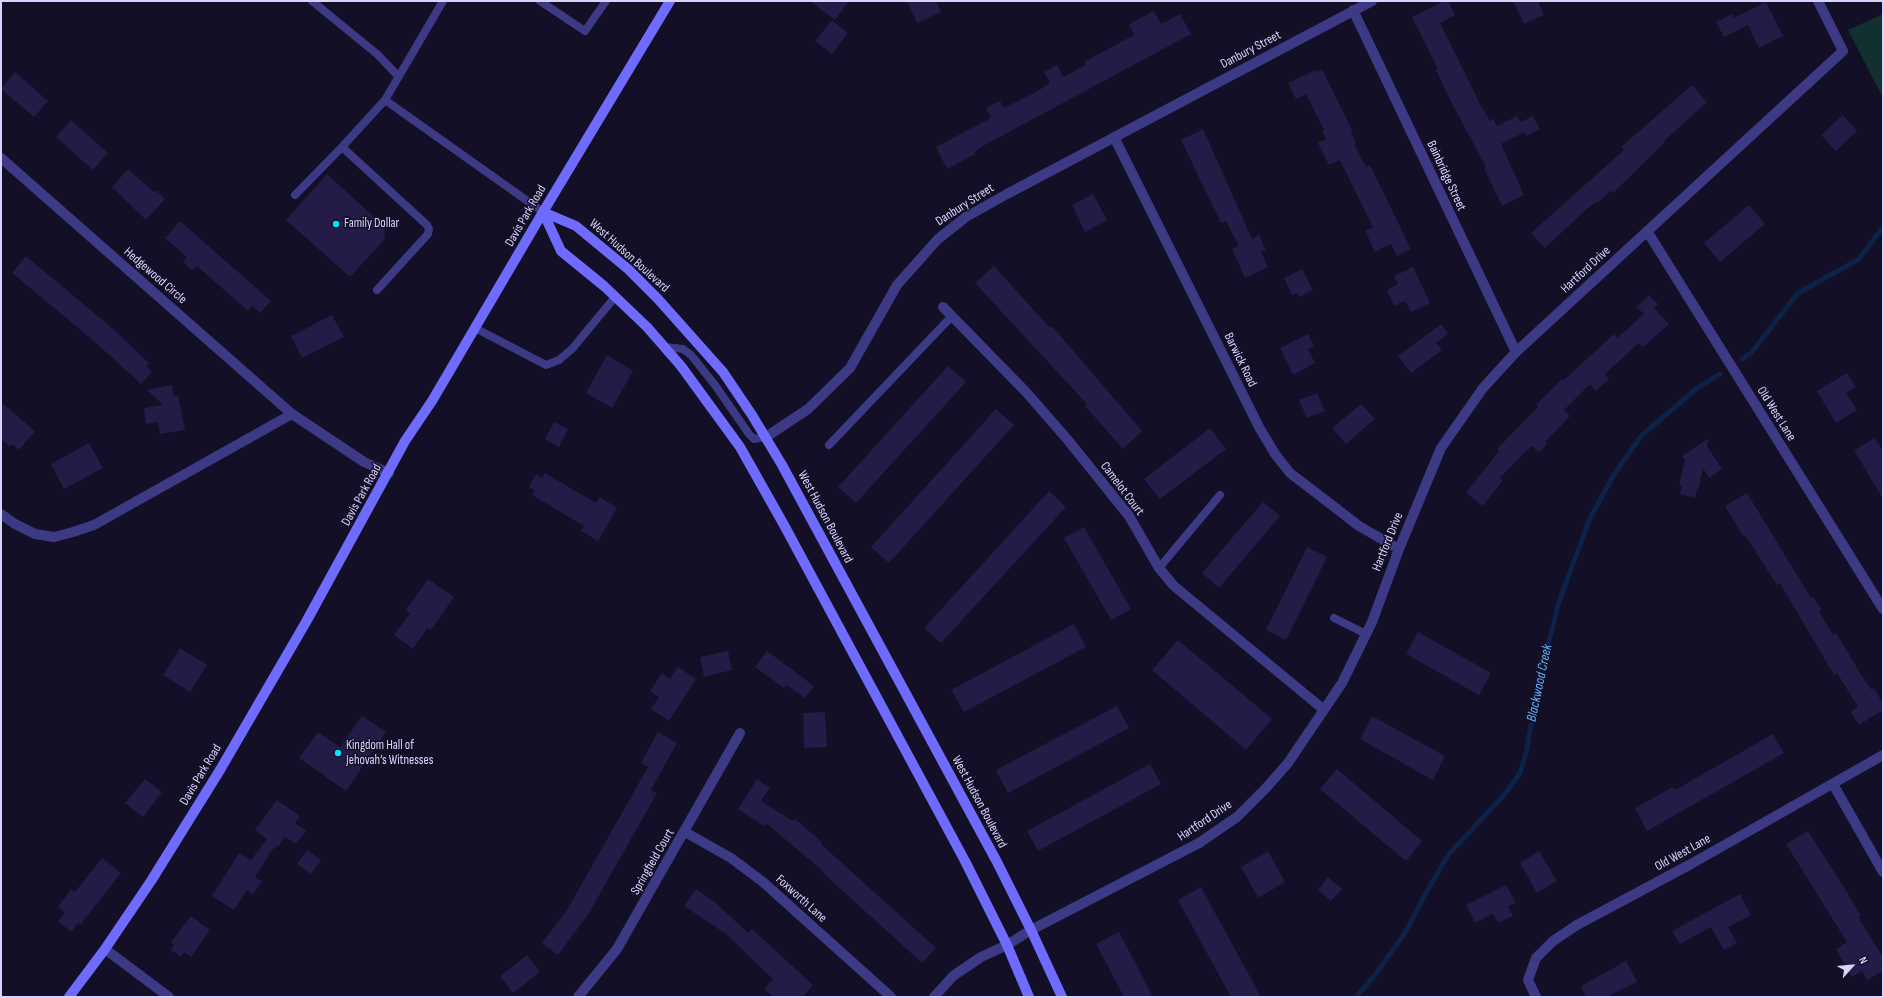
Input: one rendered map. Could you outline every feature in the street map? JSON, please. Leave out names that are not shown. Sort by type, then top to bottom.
[{"type":"main road","name":"Davis Park Road","points":[[69,997],[105,950],[151,881],[220,770],[306,622],[389,473],[405,441],[432,401],[543,212],[670,1]]},
{"type":"main road","points":[[543,212],[561,250],[615,297],[681,366],[747,460],[951,835],[1007,946],[1029,997]]},
{"type":"main road","name":"West Hudson Boulevard","points":[[543,212],[576,226],[628,270],[658,299],[723,372],[766,437],[993,855],[1031,930],[1062,997]]},
{"type":"street","name":"Danbury Street","points":[[766,437],[808,409],[850,368],[897,285],[938,239],[966,217],[1372,1]]},
{"type":"street","name":"Hartford Drive","points":[[934,997],[953,976],[966,966],[1007,946],[1031,930],[1199,843],[1224,828],[1254,800],[1288,763],[1323,709],[1342,683],[1366,634],[1441,448],[1483,388],[1516,352],[1843,51],[1818,1]]},
{"type":"street","name":"Bainbridge Street","points":[[1353,10],[1516,352]]},
{"type":"street","name":"Barwick Road","points":[[1114,137],[1258,427],[1275,454],[1290,473],[1359,526],[1399,549]]},
{"type":"street","name":"Hedgewood Circle","points":[[1,158],[292,414],[364,462],[389,473]]},
{"type":"street","name":"Old West Lane","points":[[1647,231],[1883,609]]},
{"type":"street","name":"Camelot Court","points":[[943,307],[1026,392],[1067,439],[1129,516],[1159,568],[1174,586],[1323,709]]},
{"type":"street","points":[[1,514],[15,524],[35,534],[54,537],[73,532],[100,521],[292,414]]},
{"type":"street","name":"Springfield Court","points":[[578,997],[617,949],[740,733]]},
{"type":"street","name":"Old West Lane","points":[[1536,997],[1528,980],[1536,958],[1553,941],[1577,925],[1883,755]]},
{"type":"street","points":[[1833,784],[1883,872]]},
{"type":"street","name":"Foxworth Lane","points":[[685,832],[731,858],[762,882],[891,997]]},
{"type":"street","points":[[105,950],[169,997]]},
{"type":"lane","points":[[312,1],[377,54],[398,76]]},
{"type":"lane","points":[[295,195],[385,100],[443,1]]},
{"type":"lane","points":[[540,1],[585,31],[606,1]]},
{"type":"lane","points":[[385,100],[543,212]]},
{"type":"lane","points":[[342,147],[427,225],[429,229],[428,234],[377,290]]},
{"type":"lane","points":[[475,328],[546,365],[559,360],[572,350],[615,297]]},
{"type":"lane","points":[[829,445],[952,316]]},
{"type":"lane","points":[[664,347],[683,349],[691,355],[715,385],[749,434],[754,439],[766,437]]},
{"type":"lane","points":[[1159,568],[1220,495]]},
{"type":"lane","points":[[1334,618],[1366,634]]},
{"type":"green space","points":[[1883,14],[1883,98],[1848,30]]},
{"type":"building","points":[[810,1],[849,1],[835,20]]},
{"type":"building","points":[[907,1],[936,1],[941,12],[917,23]]},
{"type":"building","points":[[1444,1],[1448,1],[1455,15],[1440,23],[1483,110],[1490,121],[1493,119],[1497,126],[1517,116],[1521,122],[1533,116],[1540,129],[1526,136],[1525,132],[1501,144],[1524,195],[1502,206],[1484,168],[1486,167],[1450,100],[1436,70],[1438,69],[1412,17]]},
{"type":"building","points":[[1513,1],[1538,1],[1544,15],[1524,24]]},
{"type":"building","points":[[1766,2],[1783,36],[1759,48],[1748,25],[1724,37],[1716,22],[1732,14],[1734,18]]},
{"type":"building","points":[[1154,11],[1161,24],[1180,14],[1191,34],[983,146],[974,152],[975,154],[947,169],[936,147],[991,118],[986,108],[1000,101],[1004,108],[1036,92],[1050,83],[1044,72],[1057,65],[1063,77],[1086,65],[1084,62],[1134,35],[1129,24]]},
{"type":"building","points":[[832,20],[848,33],[832,54],[815,41]]},
{"type":"building","points":[[1322,69],[1353,132],[1351,133],[1356,143],[1354,144],[1366,167],[1370,165],[1411,249],[1397,256],[1391,244],[1375,252],[1365,231],[1373,227],[1340,160],[1329,165],[1318,143],[1326,139],[1322,131],[1324,130],[1306,94],[1296,99],[1288,83],[1316,70],[1317,72]]},
{"type":"building","points":[[15,72],[48,101],[34,117],[1,89]]},
{"type":"building","points":[[1692,85],[1707,102],[1664,141],[1665,142],[1613,193],[1611,191],[1597,203],[1596,202],[1589,207],[1545,248],[1531,233],[1624,150],[1621,147]]},
{"type":"building","points":[[1843,115],[1857,131],[1836,151],[1821,135]]},
{"type":"building","points":[[71,120],[108,153],[93,170],[56,137]]},
{"type":"building","points":[[1203,129],[1252,239],[1259,235],[1266,250],[1261,252],[1268,267],[1245,278],[1232,249],[1239,246],[1226,221],[1221,223],[1181,140]]},
{"type":"building","points":[[128,169],[154,192],[156,190],[165,199],[146,220],[112,187]]},
{"type":"building","points":[[327,174],[384,226],[385,239],[350,277],[286,220]]},
{"type":"building","points":[[1093,194],[1107,220],[1085,232],[1072,205]]},
{"type":"building","points":[[1749,205],[1765,224],[1720,262],[1704,243]]},
{"type":"building","points":[[180,221],[271,301],[260,313],[252,306],[248,311],[197,266],[192,270],[183,262],[187,257],[165,238]]},
{"type":"building","points":[[26,256],[112,328],[149,363],[146,366],[152,372],[141,384],[95,342],[12,273]]},
{"type":"building","points":[[994,266],[1050,328],[1052,326],[1142,431],[1123,449],[1085,406],[1087,404],[975,283]]},
{"type":"building","points":[[1413,267],[1430,303],[1411,312],[1405,301],[1394,306],[1387,290],[1398,284],[1394,276]]},
{"type":"building","points":[[1302,269],[1313,290],[1299,297],[1297,293],[1292,295],[1284,278]]},
{"type":"building","points":[[1649,295],[1658,304],[1654,308],[1669,324],[1643,347],[1639,343],[1605,374],[1609,379],[1596,391],[1590,384],[1564,410],[1570,416],[1545,442],[1547,444],[1539,452],[1531,446],[1500,478],[1503,480],[1483,506],[1466,493],[1499,451],[1497,449],[1538,407],[1536,405],[1562,379],[1564,380],[1614,334],[1617,338],[1644,314],[1637,307]]},
{"type":"building","points":[[332,315],[344,337],[302,358],[291,336]]},
{"type":"building","points":[[1441,324],[1448,334],[1436,343],[1442,350],[1411,373],[1398,356]]},
{"type":"building","points":[[1308,334],[1314,346],[1308,349],[1315,363],[1293,375],[1280,348]]},
{"type":"building","points":[[607,355],[633,371],[612,408],[586,393]]},
{"type":"building","points":[[948,366],[966,382],[856,503],[838,487]]},
{"type":"building","points":[[1847,373],[1856,387],[1846,393],[1857,410],[1836,423],[1817,391]]},
{"type":"building","points":[[172,385],[174,396],[178,395],[185,430],[160,434],[158,422],[146,424],[144,408],[163,405],[147,390]]},
{"type":"building","points":[[1317,393],[1325,411],[1307,418],[1299,400]]},
{"type":"building","points":[[1,402],[35,431],[19,450],[12,444],[10,447],[1,439]]},
{"type":"building","points":[[1361,404],[1375,419],[1346,444],[1332,428]]},
{"type":"building","points":[[996,409],[1014,425],[889,563],[871,547]]},
{"type":"building","points":[[554,422],[568,429],[559,447],[545,439]]},
{"type":"building","points":[[1210,428],[1226,449],[1160,499],[1144,479]]},
{"type":"building","points":[[1875,438],[1883,451],[1883,499],[1854,450]]},
{"type":"building","points":[[1708,439],[1707,446],[1722,469],[1709,478],[1703,468],[1695,498],[1680,494],[1682,486],[1679,485],[1685,460],[1682,456]]},
{"type":"building","points":[[89,443],[103,468],[64,489],[51,464]]},
{"type":"building","points":[[545,473],[596,503],[600,497],[617,508],[598,541],[581,531],[584,526],[532,495],[535,490],[529,487],[536,474],[542,478]]},
{"type":"building","points":[[1049,491],[1066,507],[941,643],[924,628]]},
{"type":"building","points":[[1747,493],[1811,598],[1813,596],[1821,609],[1819,611],[1833,635],[1836,633],[1865,681],[1872,690],[1874,688],[1883,704],[1883,710],[1859,725],[1851,712],[1858,707],[1837,673],[1834,675],[1780,583],[1777,585],[1745,535],[1743,536],[1725,506]]},
{"type":"building","points":[[1263,502],[1280,516],[1219,588],[1202,573]]},
{"type":"building","points":[[1084,527],[1131,609],[1111,620],[1064,538]]},
{"type":"building","points":[[1307,547],[1327,557],[1286,640],[1266,630]]},
{"type":"building","points":[[428,579],[454,597],[431,630],[427,628],[413,649],[394,635],[410,613],[406,610]]},
{"type":"building","points":[[1074,624],[1086,647],[964,712],[951,690]]},
{"type":"building","points":[[1418,632],[1491,673],[1479,695],[1406,654]]},
{"type":"building","points":[[1178,640],[1272,719],[1246,750],[1152,670]]},
{"type":"building","points":[[180,648],[207,665],[190,692],[163,675]]},
{"type":"building","points":[[728,651],[732,670],[704,677],[700,657]]},
{"type":"building","points":[[767,651],[814,686],[805,698],[787,685],[784,688],[755,667]]},
{"type":"building","points":[[678,667],[696,679],[669,721],[651,709],[659,697],[650,691],[662,673],[670,679]]},
{"type":"building","points":[[1117,706],[1129,728],[1008,793],[996,770]]},
{"type":"building","points":[[825,712],[827,747],[804,748],[803,713]]},
{"type":"building","name":"Kingdom Hall of Jehovah’s Witnesses","points":[[362,716],[386,732],[346,791],[299,758],[318,732],[340,747]]},
{"type":"building","points":[[1372,716],[1445,756],[1433,780],[1360,739]]},
{"type":"building","points":[[658,732],[677,743],[651,790],[657,793],[589,913],[558,955],[542,943],[567,910],[648,767],[641,763]]},
{"type":"building","points":[[1773,734],[1784,753],[1647,831],[1635,808],[1673,787],[1675,790]]},
{"type":"building","points":[[1150,764],[1161,784],[1038,851],[1027,831]]},
{"type":"building","points":[[1337,769],[1422,841],[1406,861],[1320,789]]},
{"type":"building","points":[[145,779],[162,792],[143,817],[125,803]]},
{"type":"building","points":[[757,779],[770,788],[761,801],[793,821],[795,819],[822,842],[821,844],[936,948],[922,963],[823,873],[824,872],[766,823],[764,826],[738,809]]},
{"type":"building","points":[[277,800],[300,816],[295,823],[306,831],[296,844],[285,837],[278,847],[277,846],[272,850],[255,877],[262,881],[253,894],[247,890],[234,910],[212,896],[239,853],[251,860],[267,839],[255,830]]},
{"type":"building","points":[[1808,831],[1845,889],[1861,916],[1858,917],[1883,957],[1883,971],[1867,980],[1862,971],[1852,977],[1836,949],[1847,942],[1786,844]]},
{"type":"building","points":[[307,850],[321,860],[311,874],[297,864]]},
{"type":"building","points":[[1268,851],[1285,882],[1258,898],[1241,867]]},
{"type":"building","points":[[1539,851],[1557,881],[1537,893],[1520,863]]},
{"type":"building","points":[[102,858],[121,873],[80,925],[78,923],[71,932],[58,921],[65,913],[58,907],[71,889],[75,892]]},
{"type":"building","points":[[1328,877],[1342,889],[1331,901],[1318,890]]},
{"type":"building","points":[[1506,885],[1516,903],[1508,906],[1513,916],[1498,923],[1493,914],[1475,923],[1466,905]]},
{"type":"building","points":[[1201,887],[1261,997],[1231,997],[1178,900]]},
{"type":"building","points":[[696,889],[717,904],[748,933],[752,929],[813,985],[803,997],[773,997],[764,989],[773,979],[726,934],[684,906]]},
{"type":"building","points":[[1740,894],[1751,915],[1728,927],[1737,943],[1724,950],[1711,927],[1680,944],[1672,931]]},
{"type":"building","points":[[191,916],[210,930],[191,957],[184,952],[181,957],[171,950],[174,945],[171,942]]},
{"type":"building","points":[[1119,932],[1153,997],[1124,997],[1096,944]]},
{"type":"building","points":[[527,955],[540,972],[513,993],[500,976]]},
{"type":"building","points":[[1626,961],[1637,982],[1606,997],[1586,997],[1581,986]]},
{"type":"waterway","name":"Blackwood Creek","points":[[1742,359],[1751,353],[1798,293],[1859,259],[1883,227]]},
{"type":"waterway","name":"Blackwood Creek","points":[[1356,997],[1375,975],[1405,933],[1448,855],[1505,794],[1520,773],[1526,753],[1539,680],[1559,602],[1590,518],[1615,473],[1642,435],[1696,389],[1720,374]]},
{"type":"place","name":"Family Dollar","points":[[336,224]]},
{"type":"place","name":"Kingdom Hall of Jehovah’s Witnesses","points":[[338,753]]}]
